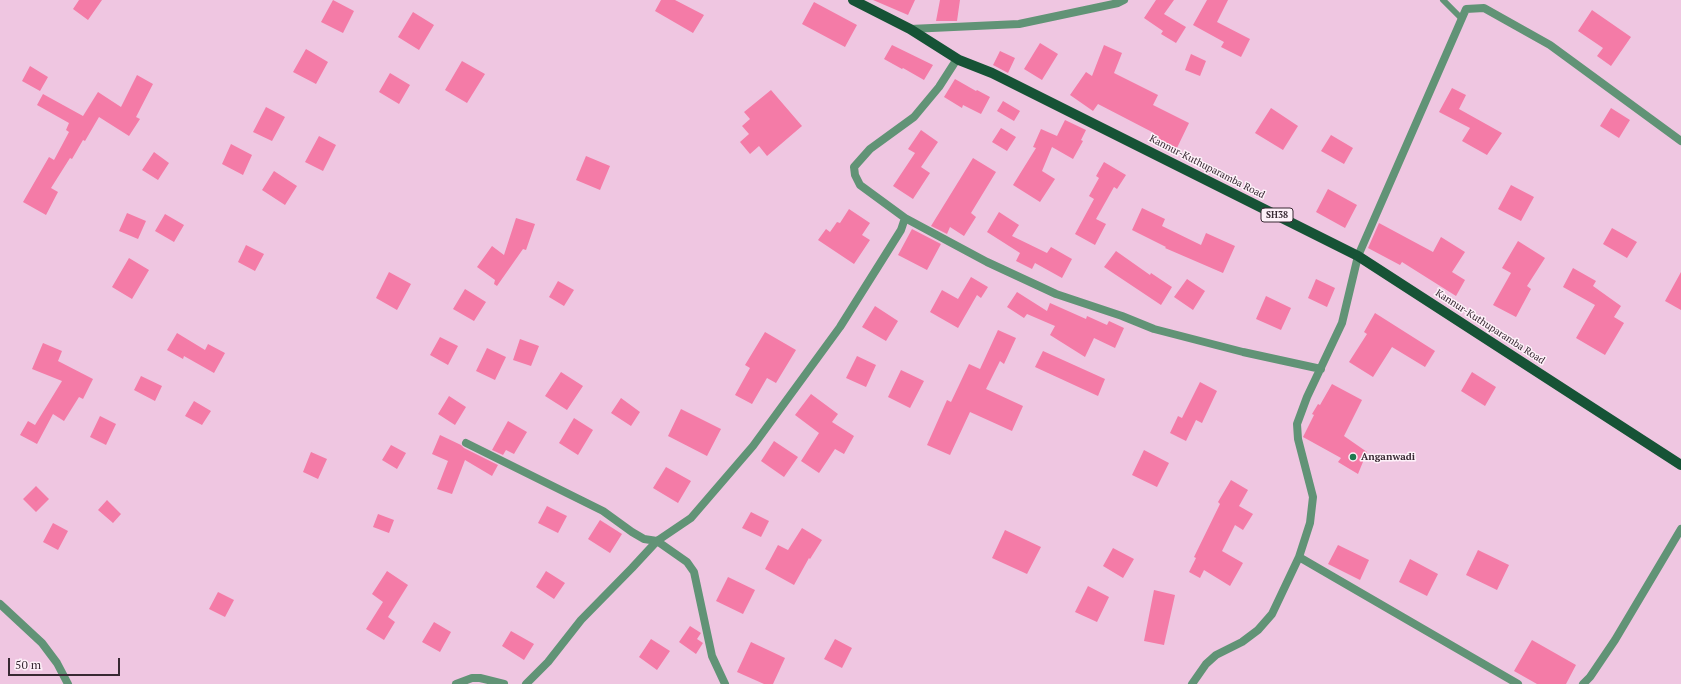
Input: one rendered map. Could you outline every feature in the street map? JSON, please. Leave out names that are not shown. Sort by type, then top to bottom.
[{"type":"main road","name":"Kannur-Kuthuparamba Road","points":[[853,0],[910,29],[957,59],[992,73],[1358,256],[1681,465]]},
{"type":"street","points":[[910,29],[1019,24],[1118,3],[1124,0]]},
{"type":"street","points":[[1192,684],[1206,664],[1216,655],[1242,642],[1258,630],[1272,614],[1299,557],[1310,524],[1313,497],[1298,439],[1297,424],[1307,398],[1342,324],[1358,256],[1471,0]]},
{"type":"street","points":[[1466,9],[1484,8],[1550,45],[1681,141]]},
{"type":"street","points":[[957,59],[939,87],[914,117],[870,149],[854,167],[855,175],[860,185],[905,218],[987,262],[1056,294],[1122,316],[1154,329],[1242,352],[1321,369]]},
{"type":"street","points":[[526,684],[548,662],[581,620],[657,541],[691,518],[753,446],[840,327],[902,230],[905,218]]},
{"type":"street","points":[[466,442],[603,511],[632,532],[644,539],[657,541],[687,562],[694,572],[712,656],[725,684]]},
{"type":"street","points":[[1583,684],[1590,677],[1616,640],[1681,530]]},
{"type":"street","points":[[1299,557],[1518,684]]},
{"type":"street","points":[[0,604],[42,643],[57,663],[68,684]]},
{"type":"street","points":[[456,684],[472,678],[480,678],[504,684]]},
{"type":"lane","points":[[1443,0],[1462,19]]},
{"type":"building","points":[[79,0],[102,0],[88,20],[73,9]]},
{"type":"building","points":[[333,0],[354,11],[343,33],[321,22]]},
{"type":"building","points":[[661,0],[675,0],[704,15],[693,33],[655,11]]},
{"type":"building","points":[[873,0],[915,0],[908,15]]},
{"type":"building","points":[[940,0],[960,0],[957,21],[936,21]]},
{"type":"building","points":[[1156,0],[1174,0],[1164,14],[1186,27],[1176,43],[1161,34],[1163,31],[1144,18]]},
{"type":"building","points":[[1207,0],[1228,0],[1217,22],[1250,39],[1241,57],[1221,47],[1224,42],[1193,25]]},
{"type":"building","points":[[814,2],[857,25],[845,47],[802,24]]},
{"type":"building","points":[[1592,10],[1631,37],[1611,66],[1597,56],[1603,48],[1578,31]]},
{"type":"building","points":[[413,12],[434,25],[419,50],[398,37]]},
{"type":"building","points":[[1040,43],[1058,54],[1042,80],[1024,69]]},
{"type":"building","points":[[892,45],[933,65],[924,80],[884,59]]},
{"type":"building","points":[[1104,45],[1122,53],[1114,73],[1158,95],[1153,105],[1189,123],[1176,150],[1151,138],[1154,133],[1098,104],[1093,111],[1070,95],[1086,72],[1092,76]]},
{"type":"building","points":[[306,49],[328,62],[316,84],[293,72]]},
{"type":"building","points":[[1000,51],[1015,58],[1008,73],[993,65]]},
{"type":"building","points":[[1191,54],[1206,61],[1200,76],[1185,70]]},
{"type":"building","points":[[462,61],[485,74],[467,103],[445,90]]},
{"type":"building","points":[[30,66],[48,77],[40,91],[22,81]]},
{"type":"building","points":[[390,73],[410,85],[399,104],[379,92]]},
{"type":"building","points":[[137,75],[153,84],[136,117],[140,119],[129,136],[99,117],[85,141],[83,140],[72,159],[70,158],[51,188],[58,192],[46,215],[23,202],[49,157],[54,160],[69,132],[66,130],[69,123],[37,105],[43,94],[83,116],[98,92],[121,107]]},
{"type":"building","points":[[955,79],[990,97],[981,114],[963,105],[962,108],[944,97]]},
{"type":"building","points":[[1452,88],[1466,95],[1459,109],[1502,133],[1487,155],[1462,141],[1470,128],[1439,112]]},
{"type":"building","points":[[771,90],[802,126],[767,156],[759,146],[750,154],[740,142],[749,134],[742,126],[750,119],[744,112]]},
{"type":"building","points":[[1003,101],[1020,111],[1014,121],[997,111]]},
{"type":"building","points":[[266,107],[285,117],[272,141],[253,132]]},
{"type":"building","points":[[1271,108],[1298,126],[1283,150],[1255,133]]},
{"type":"building","points":[[1611,108],[1630,120],[1619,138],[1600,126]]},
{"type":"building","points":[[1065,120],[1086,130],[1081,140],[1083,141],[1073,159],[1052,147],[1042,171],[1055,179],[1040,202],[1013,185],[1036,148],[1033,147],[1041,129],[1057,136]]},
{"type":"building","points":[[1001,128],[1016,137],[1007,151],[992,142]]},
{"type":"building","points":[[921,130],[938,142],[921,167],[930,173],[913,199],[893,186],[915,153],[908,149]]},
{"type":"building","points":[[1331,135],[1353,148],[1344,164],[1321,151]]},
{"type":"building","points":[[319,136],[336,145],[323,171],[305,162]]},
{"type":"building","points":[[231,144],[252,155],[243,175],[222,164]]},
{"type":"building","points":[[154,152],[169,163],[158,180],[142,170]]},
{"type":"building","points":[[586,156],[610,166],[600,190],[576,180]]},
{"type":"building","points":[[973,158],[996,172],[971,213],[976,217],[964,236],[950,227],[947,234],[931,226]]},
{"type":"building","points":[[1104,162],[1126,175],[1117,189],[1114,187],[1096,219],[1106,224],[1095,245],[1075,234],[1094,199],[1089,196],[1099,178],[1096,176]]},
{"type":"building","points":[[274,171],[297,186],[285,205],[262,190]]},
{"type":"building","points":[[1511,185],[1534,197],[1521,221],[1498,209]]},
{"type":"building","points":[[1328,189],[1357,205],[1345,228],[1316,212]]},
{"type":"building","points":[[1142,208],[1165,219],[1162,226],[1201,245],[1206,233],[1235,246],[1223,273],[1165,248],[1166,247],[1132,230]]},
{"type":"building","points":[[849,209],[870,223],[862,235],[870,240],[854,264],[818,240],[826,229],[830,232],[837,222],[840,223]]},
{"type":"building","points":[[999,212],[1019,225],[1012,236],[1047,253],[1051,247],[1072,259],[1062,278],[1035,263],[1032,269],[1016,261],[1020,253],[987,232]]},
{"type":"building","points":[[127,213],[146,221],[138,239],[119,231]]},
{"type":"building","points":[[165,214],[184,225],[174,242],[155,231]]},
{"type":"building","points":[[516,218],[535,224],[526,250],[523,249],[497,286],[494,284],[495,280],[477,267],[492,246],[504,255]]},
{"type":"building","points":[[1379,223],[1433,252],[1441,237],[1465,252],[1452,272],[1465,280],[1456,296],[1402,262],[1400,265],[1368,248]]},
{"type":"building","points":[[1612,228],[1637,242],[1627,258],[1603,244]]},
{"type":"building","points":[[912,229],[941,244],[927,270],[898,255]]},
{"type":"building","points":[[1518,241],[1545,258],[1527,286],[1531,289],[1516,317],[1493,305],[1511,273],[1502,268]]},
{"type":"building","points":[[246,245],[264,254],[255,271],[238,262]]},
{"type":"building","points":[[1116,251],[1150,275],[1151,273],[1172,287],[1161,305],[1104,267]]},
{"type":"building","points":[[129,258],[149,270],[132,299],[112,287]]},
{"type":"building","points":[[1573,268],[1596,281],[1593,286],[1621,306],[1614,317],[1624,323],[1605,355],[1576,338],[1595,305],[1563,287]]},
{"type":"building","points":[[389,272],[411,284],[397,310],[376,298]]},
{"type":"building","points":[[1681,272],[1681,310],[1665,301]]},
{"type":"building","points":[[971,277],[988,287],[981,298],[977,295],[958,328],[930,312],[942,290],[958,299]]},
{"type":"building","points":[[1187,279],[1205,291],[1193,310],[1174,297]]},
{"type":"building","points":[[1316,279],[1335,288],[1327,307],[1308,298]]},
{"type":"building","points":[[558,281],[574,290],[564,306],[549,297]]},
{"type":"building","points":[[465,289],[486,302],[474,321],[453,309]]},
{"type":"building","points":[[1017,292],[1047,311],[1050,303],[1086,319],[1087,316],[1107,325],[1109,321],[1124,328],[1115,348],[1094,338],[1085,357],[1050,335],[1055,326],[1027,314],[1024,318],[1007,307]]},
{"type":"building","points":[[1266,296],[1291,308],[1281,330],[1256,319]]},
{"type":"building","points":[[875,306],[898,321],[886,341],[862,327]]},
{"type":"building","points":[[1375,313],[1435,351],[1425,367],[1392,347],[1373,377],[1349,362],[1367,334],[1364,332]]},
{"type":"building","points":[[998,330],[1016,338],[1004,364],[1000,361],[986,389],[1023,406],[1012,431],[970,412],[950,455],[927,445],[947,400],[951,402],[969,364],[980,369]]},
{"type":"building","points":[[765,332],[796,350],[776,383],[767,378],[752,404],[735,395],[750,368],[745,365]]},
{"type":"building","points":[[177,333],[205,350],[208,344],[225,353],[214,373],[184,356],[183,359],[167,350]]},
{"type":"building","points":[[440,337],[458,346],[448,365],[430,355]]},
{"type":"building","points":[[520,339],[539,346],[531,366],[513,360]]},
{"type":"building","points":[[43,343],[62,351],[58,361],[93,379],[83,399],[79,397],[64,421],[53,414],[37,444],[20,435],[28,421],[35,425],[62,381],[32,369]]},
{"type":"building","points":[[487,348],[506,357],[495,380],[476,371]]},
{"type":"building","points":[[1043,351],[1105,379],[1098,396],[1035,367]]},
{"type":"building","points":[[857,356],[876,365],[866,387],[846,378]]},
{"type":"building","points":[[901,370],[924,381],[910,408],[888,397]]},
{"type":"building","points":[[561,372],[583,386],[567,410],[545,396]]},
{"type":"building","points":[[1472,372],[1496,387],[1485,406],[1461,391]]},
{"type":"building","points":[[141,376],[162,386],[155,401],[134,390]]},
{"type":"building","points":[[1200,382],[1217,391],[1202,423],[1196,420],[1186,441],[1170,433],[1178,416],[1182,418]]},
{"type":"building","points":[[1332,384],[1362,400],[1344,436],[1367,452],[1358,474],[1338,462],[1341,458],[1303,437],[1314,415],[1312,414],[1318,404],[1320,405]]},
{"type":"building","points":[[811,394],[838,414],[832,422],[854,436],[844,454],[835,449],[819,473],[801,461],[819,433],[795,415]]},
{"type":"building","points":[[449,396],[466,407],[455,425],[438,414]]},
{"type":"building","points":[[621,398],[640,412],[631,426],[611,413]]},
{"type":"building","points":[[194,401],[211,411],[202,425],[185,416]]},
{"type":"building","points":[[681,409],[721,429],[707,456],[668,436]]},
{"type":"building","points":[[100,416],[116,424],[106,445],[90,437]]},
{"type":"building","points":[[574,418],[593,430],[578,455],[559,443]]},
{"type":"building","points":[[508,421],[527,432],[514,454],[506,450],[503,455],[492,450]]},
{"type":"building","points":[[440,435],[498,465],[492,476],[465,460],[452,494],[437,489],[448,461],[432,454]]},
{"type":"building","points":[[774,441],[798,457],[784,477],[761,461]]},
{"type":"building","points":[[391,445],[406,453],[397,469],[382,460]]},
{"type":"building","points":[[1144,450],[1169,463],[1157,487],[1132,475]]},
{"type":"building","points":[[311,452],[327,459],[318,479],[303,472]]},
{"type":"building","points":[[666,467],[691,481],[678,503],[653,488]]},
{"type":"building","points":[[1231,480],[1248,490],[1239,506],[1253,514],[1243,530],[1235,525],[1222,551],[1243,563],[1230,586],[1204,570],[1200,578],[1189,572],[1196,558],[1194,557],[1220,504],[1218,502]]},
{"type":"building","points":[[36,486],[49,499],[36,512],[23,499]]},
{"type":"building","points":[[107,500],[121,514],[113,523],[98,510]]},
{"type":"building","points":[[547,506],[567,516],[558,533],[538,523]]},
{"type":"building","points":[[751,512],[769,521],[761,537],[742,528]]},
{"type":"building","points":[[378,514],[394,520],[389,533],[373,527]]},
{"type":"building","points":[[600,520],[622,534],[610,553],[588,539]]},
{"type":"building","points":[[53,523],[68,531],[58,550],[43,542]]},
{"type":"building","points":[[802,528],[822,540],[810,559],[809,558],[794,585],[765,569],[778,545],[788,550]]},
{"type":"building","points":[[1005,530],[1041,547],[1027,574],[992,558]]},
{"type":"building","points":[[1338,545],[1369,560],[1360,580],[1328,564]]},
{"type":"building","points":[[1113,548],[1134,559],[1123,578],[1103,566]]},
{"type":"building","points":[[1478,550],[1509,565],[1497,590],[1466,575]]},
{"type":"building","points":[[1410,559],[1438,574],[1427,596],[1399,582]]},
{"type":"building","points":[[387,571],[408,585],[388,617],[395,622],[384,640],[366,629],[383,602],[372,594]]},
{"type":"building","points":[[546,571],[565,583],[554,599],[536,587]]},
{"type":"building","points":[[728,577],[755,590],[743,614],[716,601]]},
{"type":"building","points":[[1088,586],[1109,597],[1097,622],[1075,612]]},
{"type":"building","points":[[1154,590],[1175,595],[1164,645],[1144,641]]},
{"type":"building","points":[[218,592],[234,600],[225,617],[209,609]]},
{"type":"building","points":[[434,622],[451,632],[440,652],[422,642]]},
{"type":"building","points":[[690,626],[701,633],[697,639],[703,643],[696,654],[679,642]]},
{"type":"building","points":[[511,631],[534,644],[524,660],[502,646]]},
{"type":"building","points":[[651,639],[670,651],[657,670],[639,657]]},
{"type":"building","points":[[835,639],[852,648],[842,668],[824,659]]},
{"type":"building","points":[[1532,640],[1576,665],[1566,684],[1537,684],[1514,671]]},
{"type":"building","points":[[751,642],[785,658],[773,684],[764,684],[737,672]]},
{"type":"place","name":"Anganwadi","points":[[1353,457]]}]
